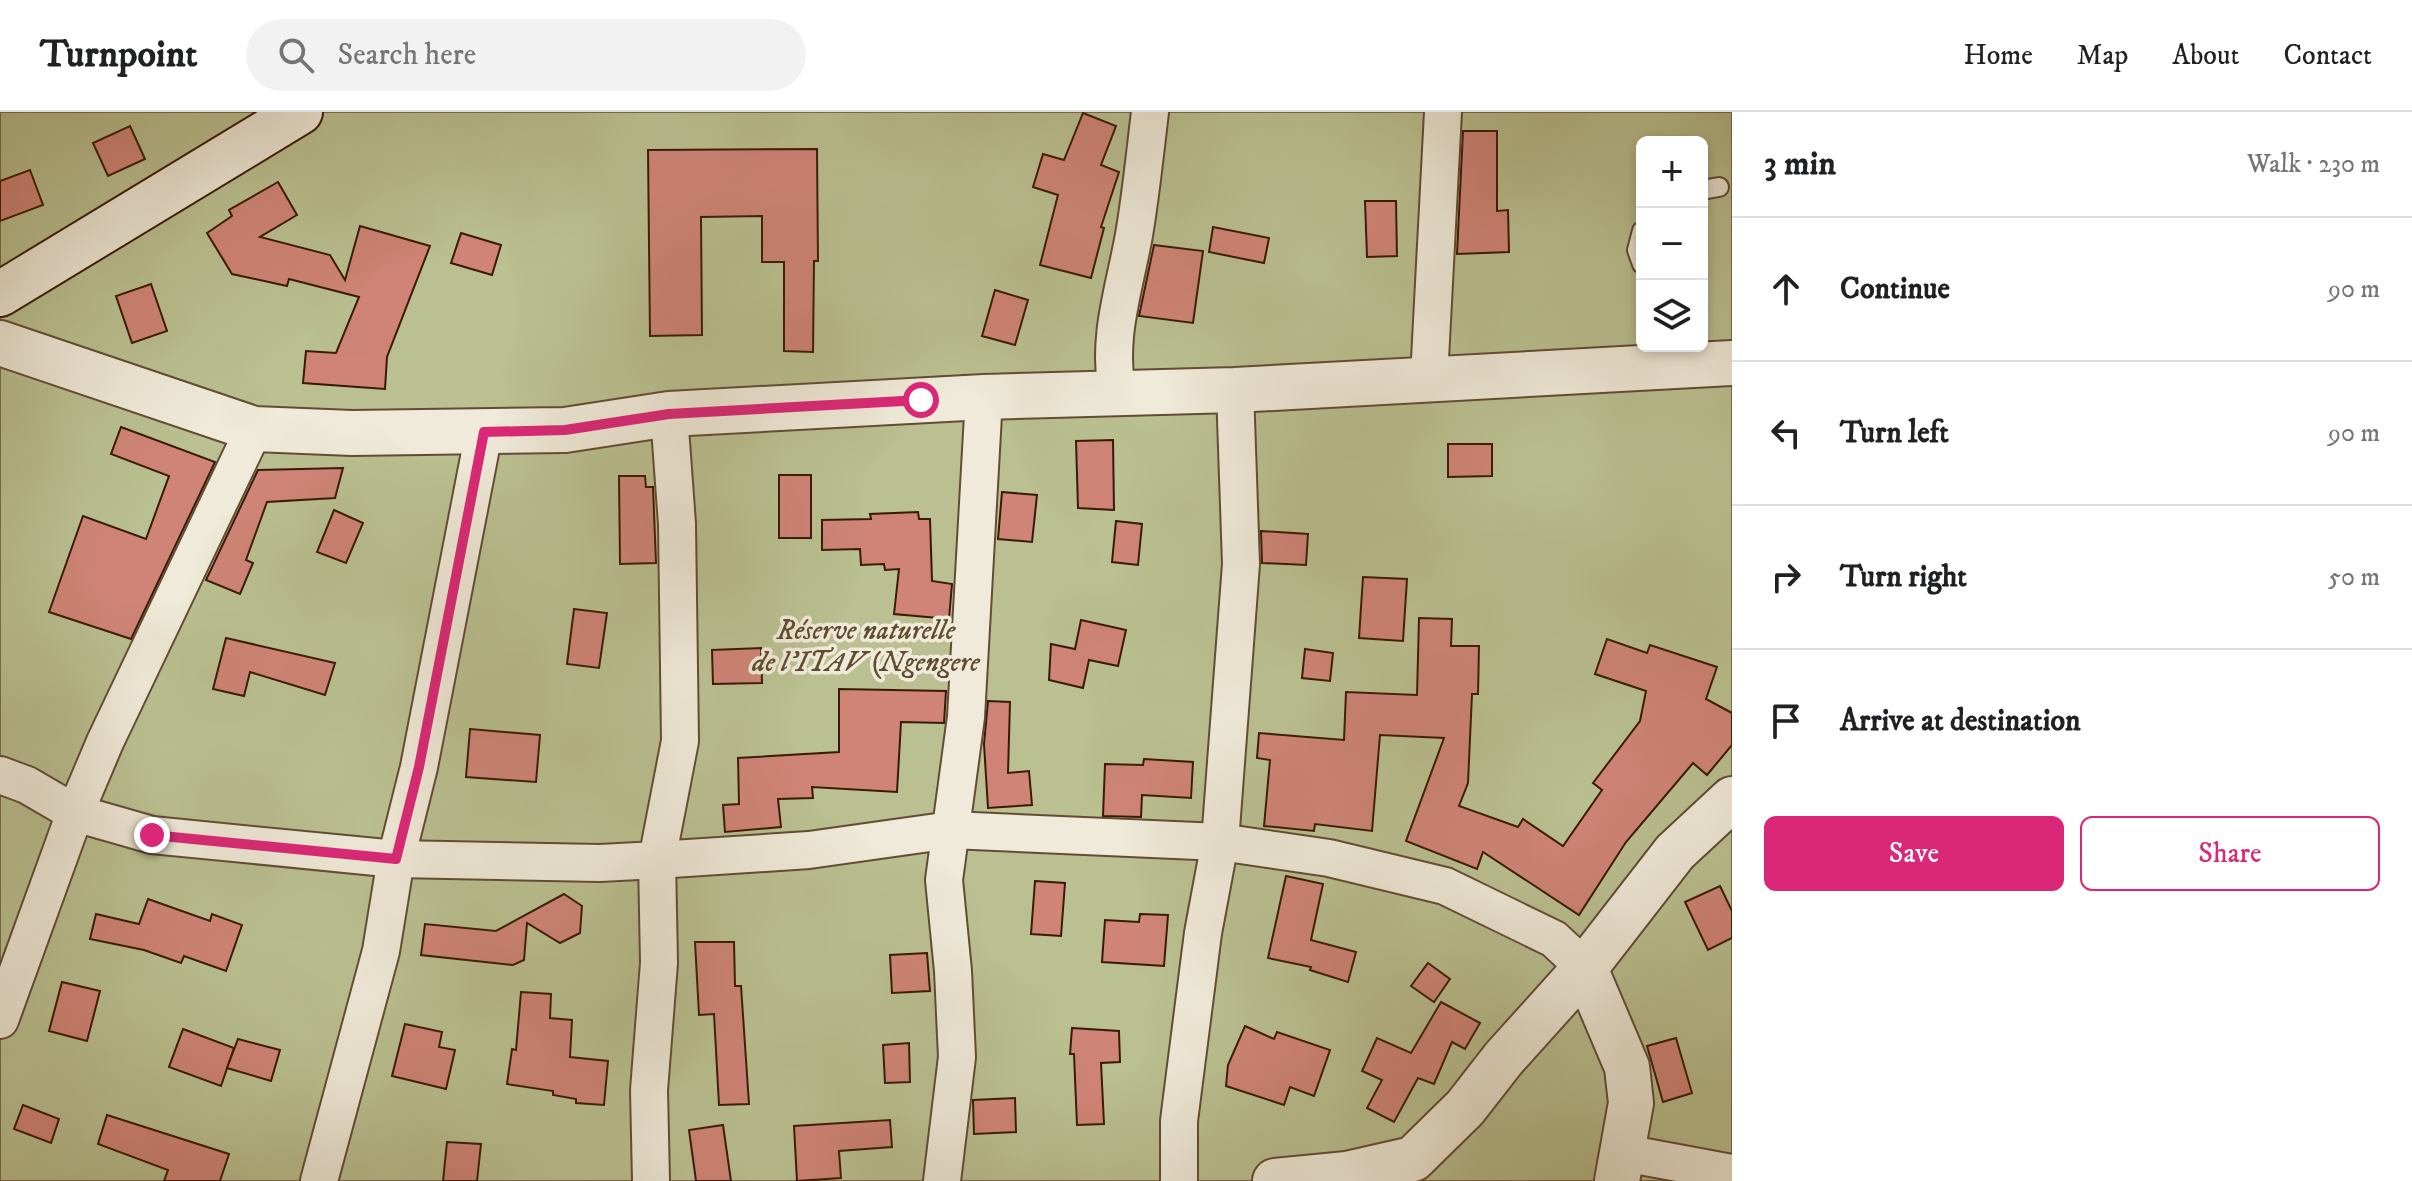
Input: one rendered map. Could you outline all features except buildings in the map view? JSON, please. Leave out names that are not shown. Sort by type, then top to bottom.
[{"type":"street","points":[[0,294],[300,112]]},
{"type":"street","points":[[1117,394],[1112,361],[1114,337],[1122,279],[1140,200],[1150,112]]},
{"type":"street","points":[[1429,378],[1443,112]]},
{"type":"street","points":[[0,343],[254,429],[484,432],[565,430],[669,414],[984,397],[1235,390],[1713,357]]},
{"type":"street","points":[[1179,1181],[1182,1094],[1203,933],[1220,842],[1241,564],[1235,390]]},
{"type":"street","points":[[942,1181],[957,1057],[944,880],[966,717],[984,397]]},
{"type":"street","points":[[651,1181],[649,1090],[659,963],[657,860],[680,741],[677,524],[669,414]]},
{"type":"street","points":[[0,1020],[75,813],[254,429]]},
{"type":"street","points":[[319,1181],[366,1019],[381,951],[396,859],[419,767],[484,432]]},
{"type":"street","points":[[0,775],[27,785],[75,813],[152,835],[396,859],[600,863],[809,850],[951,830],[1220,842],[1329,858],[1445,886],[1554,939],[1585,968],[1627,1067],[1631,1103],[1621,1167],[1732,1173]]},
{"type":"street","points":[[1275,1181],[1412,1170],[1504,1058],[1585,968],[1675,852],[1732,799]]},
{"type":"green space","name":"Réserve naturelle de l'ITAV (Ngengere","points":[[0,112],[1732,112],[1732,1181],[0,1181]]},
{"type":"route","points":[[152,835],[396,859],[419,767],[484,432],[565,430],[669,414],[921,400]]}]
